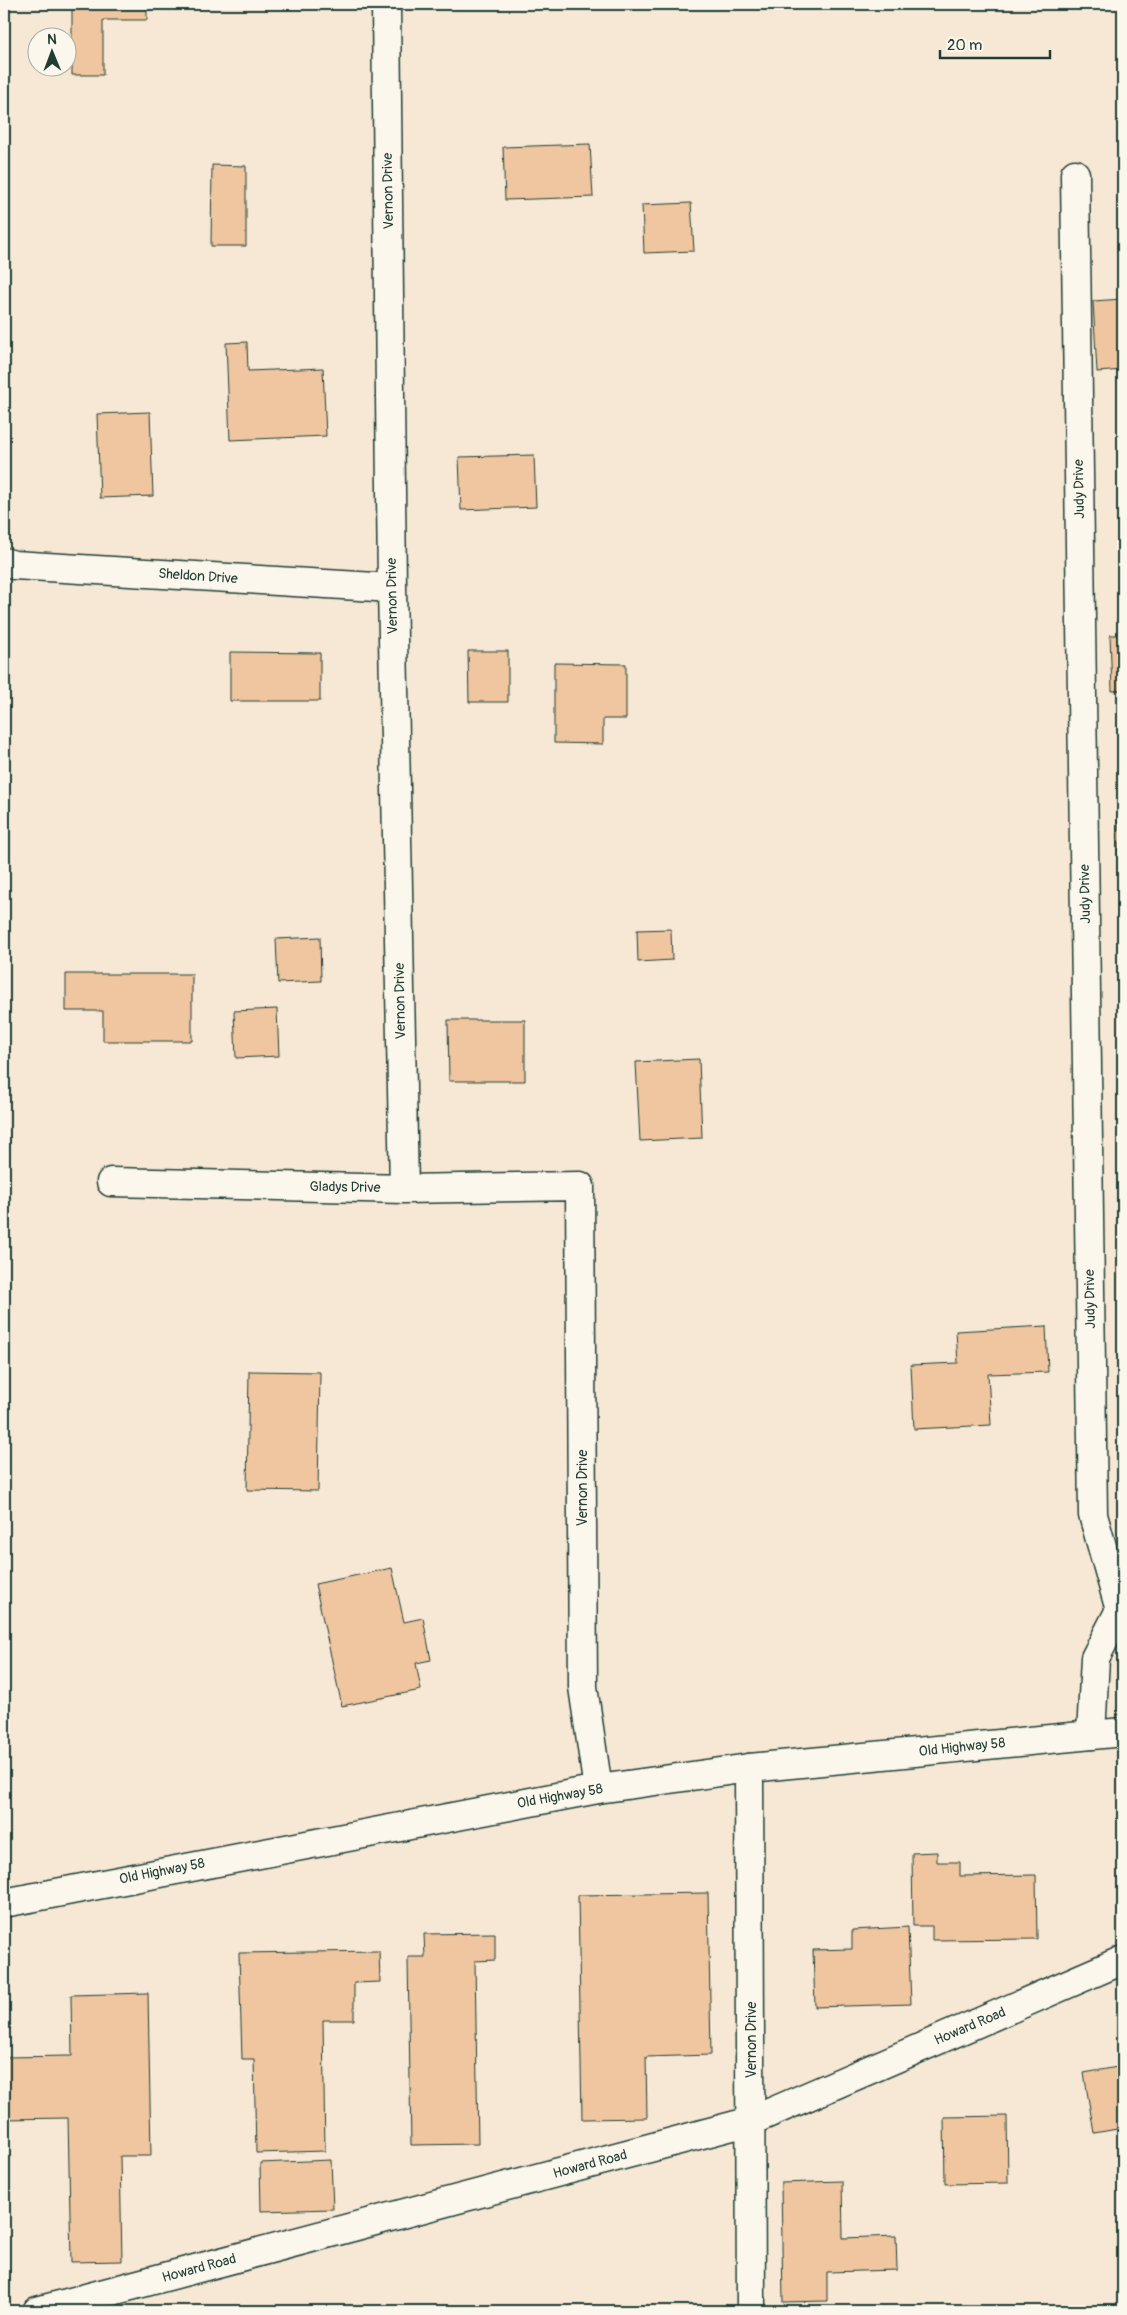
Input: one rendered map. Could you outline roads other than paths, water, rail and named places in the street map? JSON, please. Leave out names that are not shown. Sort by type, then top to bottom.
[{"type":"street","name":"Vernon Drive","points":[[386,4],[392,588],[404,1189]]},
{"type":"street","name":"Judy Drive","points":[[1075,174],[1093,1515],[1122,1609]]},
{"type":"street","name":"Sheldon Drive","points":[[4,562],[14,565],[392,588]]},
{"type":"street","name":"Gladys Drive","points":[[111,1182],[404,1189],[580,1186]]},
{"type":"street","name":"Vernon Drive","points":[[580,1186],[583,1687],[598,1789]]},
{"type":"street","points":[[1091,1735],[1095,1658],[1122,1609]]},
{"type":"street","name":"Old Highway 58","points":[[4,1903],[598,1789],[749,1768],[1123,1732]]},
{"type":"street","name":"Vernon Drive","points":[[749,1768],[751,2311]]},
{"type":"street","name":"Howard Road","points":[[37,2311],[751,2121],[1123,1960]]}]
